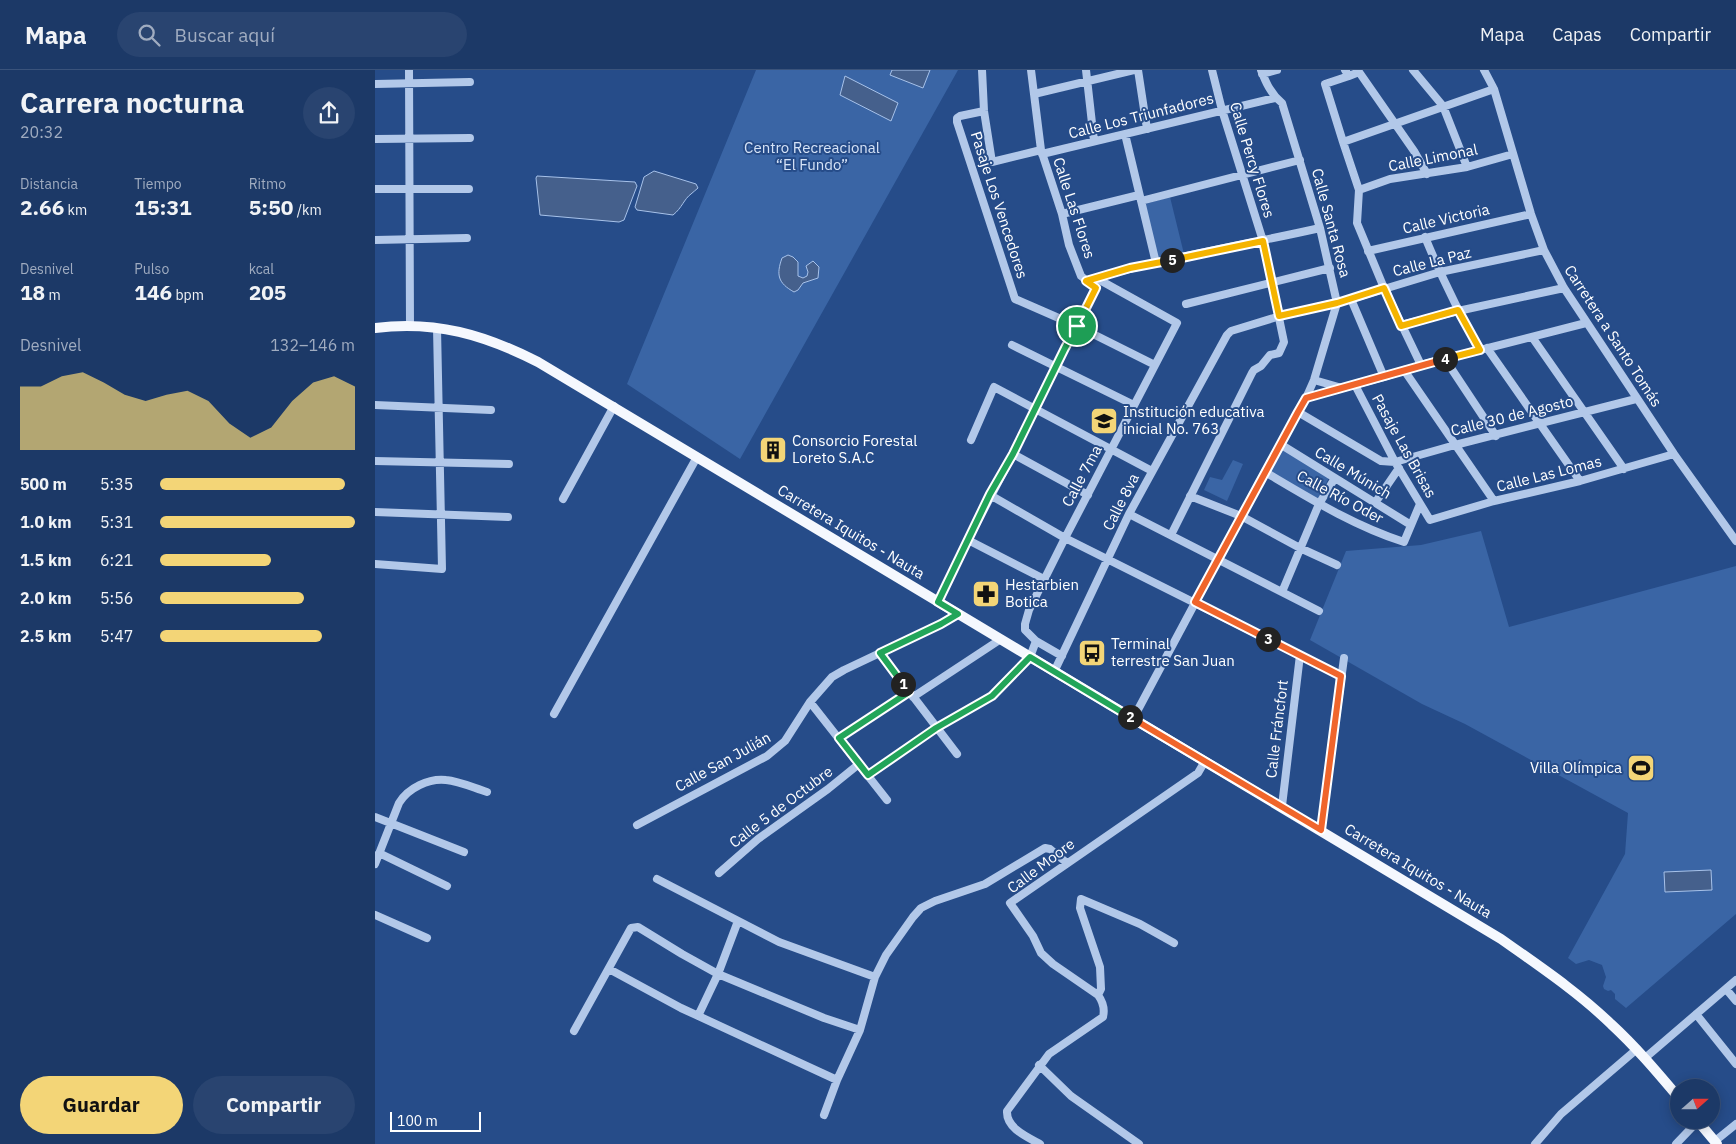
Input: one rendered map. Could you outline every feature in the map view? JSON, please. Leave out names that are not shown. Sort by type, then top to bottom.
[{"type":"main road","name":"Carretera Iquitos - Nauta","points":[[375,328],[410,326],[437,328],[480,337],[506,346],[538,362],[1054,672],[1282,806],[1501,940],[1570,989],[1610,1023],[1645,1058],[1670,1087]]},
{"type":"main road","points":[[1705,1129],[1716,1143]]},
{"type":"street","points":[[409,70],[410,326]]},
{"type":"street","points":[[982,70],[985,111]]},
{"type":"street","name":"Calle Las Flores","points":[[1031,70],[1042,152],[1062,214],[1069,245],[1081,276],[1096,288],[1077,326]]},
{"type":"street","points":[[1085,70],[1094,141]]},
{"type":"street","points":[[1034,94],[1136,70],[1147,129]]},
{"type":"street","name":"Calle Percy Flores","points":[[1212,70],[1222,110],[1263,241],[1279,316]]},
{"type":"street","points":[[1262,72],[1277,70]]},
{"type":"street","points":[[1413,70],[1443,106],[1467,167]]},
{"type":"street","name":"Carretera a Santo Tomás","points":[[1484,70],[1494,89],[1531,214],[1544,250],[1564,288],[1636,399],[1736,541]]},
{"type":"street","name":"Calle Santa Rosa","points":[[1133,719],[1306,398],[1314,380],[1337,303],[1320,228],[1282,103],[1275,98],[1262,72]]},
{"type":"street","points":[[1421,364],[1401,326],[1357,223],[1359,190],[1347,140],[1325,84],[1347,73],[1359,72],[1414,151],[1427,174]]},
{"type":"street","points":[[375,84],[470,82]]},
{"type":"street","points":[[1347,140],[1494,89]]},
{"type":"street","name":"Calle Los Triunfadores","points":[[985,111],[992,162],[1125,134],[1275,98]]},
{"type":"street","name":"Pasaje Los Vencedores","points":[[985,111],[960,116],[957,118],[957,122],[1015,299],[1077,326]]},
{"type":"street","points":[[1125,134],[1156,263]]},
{"type":"street","points":[[375,139],[470,138]]},
{"type":"street","name":"Calle Limonal","points":[[1359,190],[1390,180],[1467,167],[1513,154]]},
{"type":"street","points":[[1062,214],[1242,175],[1300,160]]},
{"type":"street","points":[[375,189],[469,189]]},
{"type":"street","name":"Calle Victoria","points":[[1368,251],[1531,214]]},
{"type":"street","points":[[1086,281],[1130,268],[1320,228]]},
{"type":"street","points":[[1425,237],[1458,310],[1580,481]]},
{"type":"street","points":[[375,240],[467,238]]},
{"type":"street","name":"Calle La Paz","points":[[1221,348],[1231,331],[1279,316],[1337,303],[1440,272],[1544,250]]},
{"type":"street","points":[[1186,304],[1330,268]]},
{"type":"street","name":"Calle 7ma","points":[[1061,656],[1037,641],[1025,630],[1029,610],[1177,323],[1096,278]]},
{"type":"street","points":[[1401,326],[1458,310],[1564,288]]},
{"type":"street","name":"Pasaje Las Brisas","points":[[1351,299],[1385,377]]},
{"type":"street","points":[[1171,535],[1254,370],[1261,366],[1270,355],[1279,353],[1283,349],[1284,335],[1279,316]]},
{"type":"street","points":[[1306,398],[1385,377],[1421,364],[1586,323]]},
{"type":"street","points":[[938,602],[990,494],[1013,454],[1077,326],[1155,366]]},
{"type":"street","points":[[375,564],[442,568],[437,328]]},
{"type":"street","points":[[1532,337],[1624,469]]},
{"type":"street","points":[[1012,345],[1134,405]]},
{"type":"street","name":"Calle 8va","points":[[1054,672],[1129,514],[1221,348]]},
{"type":"street","points":[[1445,359],[1496,436]]},
{"type":"street","points":[[1404,370],[1494,501]]},
{"type":"street","points":[[1314,380],[1344,388]]},
{"type":"street","name":"Pasaje Las Brisas","points":[[1355,385],[1397,465],[1430,520]]},
{"type":"street","points":[[971,440],[994,387],[1152,470]]},
{"type":"street","name":"Calle 30 de Agosto","points":[[1397,465],[1455,445],[1636,399]]},
{"type":"street","points":[[375,405],[491,410]]},
{"type":"street","points":[[563,499],[613,406]]},
{"type":"street","points":[[1298,412],[1381,461],[1397,465],[1375,502]]},
{"type":"street","name":"Calle Múnich","points":[[1280,444],[1411,525]]},
{"type":"street","points":[[1013,454],[1088,495]]},
{"type":"street","name":"Calle Las Lomas","points":[[1430,520],[1494,501],[1580,481],[1674,454]]},
{"type":"street","points":[[554,714],[697,457]]},
{"type":"street","points":[[375,460],[509,464]]},
{"type":"street","name":"Calle Río Oder","points":[[1265,472],[1319,504],[1381,534],[1404,542],[1411,525]]},
{"type":"street","points":[[1282,592],[1319,504],[1335,478]]},
{"type":"street","points":[[990,494],[1065,538],[1341,676]]},
{"type":"street","points":[[1190,496],[1241,516],[1300,548],[1337,565]]},
{"type":"street","points":[[1411,525],[1420,504]]},
{"type":"street","points":[[375,512],[508,517]]},
{"type":"street","points":[[1129,514],[1319,611]]},
{"type":"street","points":[[967,540],[1045,579]]},
{"type":"street","name":"Calle San Julián","points":[[637,825],[767,756],[785,741],[810,702],[832,677],[958,614]]},
{"type":"street","points":[[839,738],[1001,639]]},
{"type":"street","points":[[868,775],[936,728],[992,696],[1030,657],[1037,641]]},
{"type":"street","points":[[880,653],[957,754]]},
{"type":"street","name":"Calle Fráncfort","points":[[1282,806],[1300,656]]},
{"type":"street","points":[[1321,830],[1344,658]]},
{"type":"street","points":[[810,702],[887,800]]},
{"type":"street","name":"Calle Moore","points":[[1098,995],[1053,964],[1041,953],[1033,936],[1010,903],[1198,773],[1205,761]]},
{"type":"street","name":"Calle 5 de Octubre","points":[[719,873],[758,839],[828,789],[859,764]]},
{"type":"street","points":[[375,864],[402,798],[422,784],[446,780],[487,792]]},
{"type":"street","points":[[375,817],[464,852]]},
{"type":"street","points":[[824,1115],[837,1080],[860,1030],[875,977],[885,955],[921,908],[946,897],[985,884],[1045,848],[1050,849],[1067,863]]},
{"type":"street","points":[[379,853],[447,886]]},
{"type":"street","points":[[657,879],[779,942],[875,977]]},
{"type":"street","points":[[1040,1144],[1009,1122],[1007,1111],[1039,1065],[1049,1054],[1103,1017],[1105,1012],[1098,995],[1101,989],[1100,968],[1080,908],[1081,899],[1141,924],[1174,943]]},
{"type":"street","points":[[375,915],[427,938]]},
{"type":"street","points":[[698,1016],[718,974],[738,921]]},
{"type":"street","points":[[574,1031],[631,928],[637,927],[718,974],[824,1018],[860,1030]]},
{"type":"street","points":[[609,970],[698,1016],[837,1080]]},
{"type":"street","points":[[1645,1058],[1736,980]]},
{"type":"street","points":[[1726,989],[1736,1001]]},
{"type":"street","points":[[1696,1014],[1736,1064]]},
{"type":"street","points":[[1535,1144],[1561,1114],[1637,1050]]},
{"type":"street","points":[[1039,1065],[1071,1096],[1139,1144]]},
{"type":"street","points":[[1716,1143],[1736,1124]]},
{"type":"street","points":[[1676,1144],[1690,1129]]},
{"type":"green space","name":"Centro Recreacional “El Fundo”","points":[[756,70],[958,70],[740,459],[627,384]]},
{"type":"green space","points":[[1170,197],[1184,254],[1158,259],[1145,204]]},
{"type":"green space","points":[[1279,444],[1330,475],[1318,502],[1264,470]]},
{"type":"green space","points":[[1233,460],[1243,464],[1227,501],[1204,490],[1210,477],[1222,480]]},
{"type":"green space","name":"Villa Olímpica","points":[[1481,531],[1509,627],[1736,566],[1736,914],[1626,1008],[1615,999],[1615,994],[1611,990],[1604,989],[1606,977],[1602,965],[1589,960],[1576,964],[1568,958],[1625,854],[1628,813],[1465,724],[1422,704],[1310,640],[1346,551],[1421,545]]},
{"type":"shaded area","points":[[892,70],[930,70],[923,88],[890,75]]},
{"type":"shaded area","points":[[845,76],[898,103],[891,121],[840,95]]},
{"type":"shaded area","points":[[654,171],[696,184],[698,188],[673,215],[637,210],[635,207],[644,177]]},
{"type":"shaded area","points":[[537,176],[635,182],[637,186],[624,220],[619,222],[540,215]]},
{"type":"shaded area","points":[[788,255],[798,262],[798,276],[803,278],[807,276],[806,266],[813,261],[819,267],[818,278],[803,283],[794,292],[789,289],[782,282],[779,274],[782,258]]},
{"type":"shaded area","points":[[1711,870],[1712,890],[1665,892],[1664,872]]},
{"type":"place","name":"Institución educativa inicial No. 763","points":[[1104,421]]},
{"type":"place","name":"Consorcio Forestal Loreto S.A.C","points":[[773,450]]},
{"type":"place","name":"Hestarbien Botica","points":[[986,594]]},
{"type":"place","name":"Terminal terrestre San Juan","points":[[1092,653]]},
{"type":"place","name":"Villa Olímpica","points":[[1641,768]]},
{"type":"route","points":[[1263,241],[1279,316],[1337,303],[1384,288],[1401,326],[1458,310],[1480,350],[1421,364],[1385,377],[1306,398],[1195,602],[1341,676],[1321,830],[1030,657],[992,696],[936,728],[868,775],[839,738],[909,692],[880,653],[958,614],[938,602],[990,494],[1013,454],[1077,326],[1096,288],[1086,281],[1130,268],[1263,241]]}]
